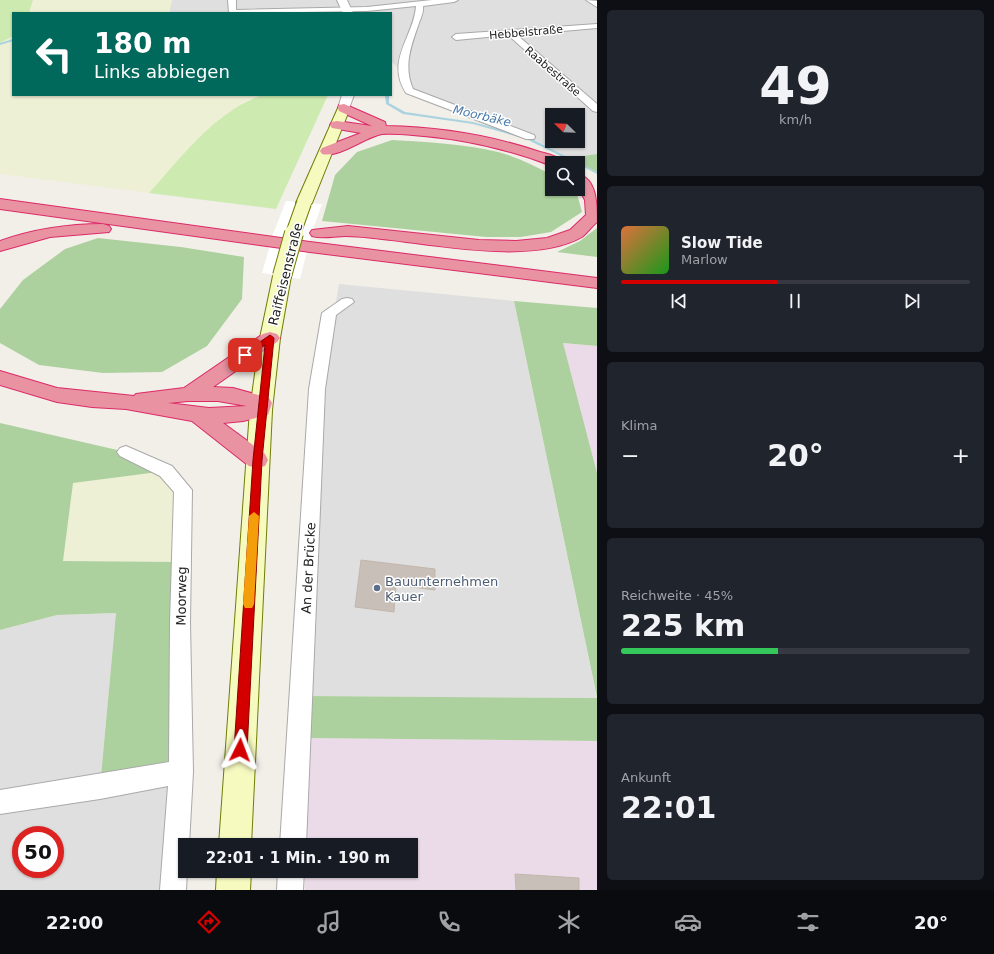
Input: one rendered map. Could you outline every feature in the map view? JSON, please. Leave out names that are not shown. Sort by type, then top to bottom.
[{"type":"highway","points":[[346,101],[379,128]]},
{"type":"highway","points":[[338,124],[474,139],[497,144],[545,159]]},
{"type":"highway","points":[[327,150],[379,128]]},
{"type":"highway","points":[[585,174],[597,180]]},
{"type":"highway","points":[[0,246],[24,237],[51,232],[97,229],[186,237],[258,246],[314,240],[349,231],[444,242],[509,246],[553,241],[570,236],[582,230],[591,222],[596,213],[597,204],[593,193],[585,185]]},
{"type":"highway","points":[[0,191],[597,283]]},
{"type":"highway","points":[[0,204],[314,240],[597,268]]},
{"type":"highway","points":[[190,393],[270,338]]},
{"type":"highway","points":[[0,378],[31,389],[93,400],[124,401],[190,393],[244,397],[262,407]]},
{"type":"highway","points":[[124,401],[200,416],[244,414],[262,407]]},
{"type":"highway","points":[[200,416],[257,460]]},
{"type":"main road","name":"Raiffeisenstraße","points":[[235,838],[257,460],[270,338],[282,276],[292,237],[304,203],[338,124],[346,101]]},
{"type":"main road","points":[[233,890],[234,878]]},
{"type":"street","points":[[232,0],[232,12],[292,11],[346,7],[367,9],[454,0]]},
{"type":"street","points":[[286,0],[292,11]]},
{"type":"street","points":[[590,0],[597,5]]},
{"type":"street","points":[[418,4],[420,7],[417,22],[402,60],[401,71],[409,91],[530,137]]},
{"type":"street","name":"Hebbelstraße","points":[[456,37],[597,26]]},
{"type":"street","name":"Raabestraße","points":[[510,33],[597,109]]},
{"type":"street","name":"An der Brücke","points":[[293,838],[317,389],[329,314],[347,302]]},
{"type":"street","name":"Moorweg","points":[[126,452],[166,471],[183,490],[180,623],[181,772],[173,890]]},
{"type":"street","points":[[0,802],[100,787],[181,772]]},
{"type":"street","points":[[290,890],[291,878]]},
{"type":"shaded area","points":[[172,0],[597,0],[597,154],[564,156],[550,148],[585,148],[585,108],[545,108],[545,145],[530,137],[409,91],[401,71],[392,62],[392,12],[169,12]]},
{"type":"shaded area","points":[[339,284],[514,301],[597,698],[308,696],[322,388]]},
{"type":"shaded area","points":[[562,343],[597,346],[597,473]]},
{"type":"shaded area","points":[[116,613],[100,787],[181,772],[162,890],[0,890],[0,630],[57,615]]},
{"type":"shaded area","points":[[305,738],[597,741],[597,890],[305,890],[305,878],[418,878],[418,838],[305,838]]},
{"type":"green space","points":[[0,0],[33,0],[29,12],[12,12],[12,37],[0,43]]},
{"type":"green space","points":[[33,0],[172,0],[169,12],[29,12]]},
{"type":"green space","points":[[12,37],[12,96],[260,96],[246,101],[208,129],[149,193],[0,174],[0,43]]},
{"type":"green space","points":[[261,96],[328,96],[276,209],[149,193],[200,136],[230,112],[246,102]]},
{"type":"green space","points":[[392,140],[472,147],[498,152],[512,156],[545,172],[545,196],[578,196],[582,212],[551,232],[521,237],[486,237],[322,221],[335,175],[357,152]]},
{"type":"green space","points":[[597,154],[597,172],[585,166],[585,156],[582,156]]},
{"type":"green space","points":[[597,228],[597,257],[557,252],[580,241]]},
{"type":"green space","points":[[98,238],[181,247],[244,257],[242,299],[207,346],[162,372],[103,373],[39,365],[0,343],[0,309],[23,280],[65,249]]},
{"type":"green space","points":[[514,301],[597,308],[597,346],[563,343],[597,473],[597,697]]},
{"type":"green space","points":[[0,423],[126,452],[166,471],[73,483],[63,561],[182,562],[181,772],[100,787],[116,613],[57,615],[0,630]]},
{"type":"green space","points":[[166,471],[183,490],[182,562],[63,561],[72,483]]},
{"type":"green space","points":[[308,696],[597,698],[597,741],[305,738]]},
{"type":"pier","points":[[286,201],[322,204],[310,239],[300,279],[262,273],[273,234]]},
{"type":"building","name":"Bauunternehmen Kauer","points":[[361,560],[435,569],[435,590],[396,585],[394,612],[355,607]]},
{"type":"building","points":[[515,874],[579,878],[579,890],[516,890]]},
{"type":"waterway","points":[[0,44],[12,40]]},
{"type":"waterway","name":"Moorbäke","points":[[387,96],[387,103],[404,113],[473,123],[527,138],[597,173]]},
{"type":"slow traffic","points":[[249,604],[254,516]]},
{"type":"place","name":"Bauunternehmen Kauer","points":[[377,588]]},
{"type":"route","points":[[240,750],[257,460],[261,410],[270,338],[245,355]]}]
